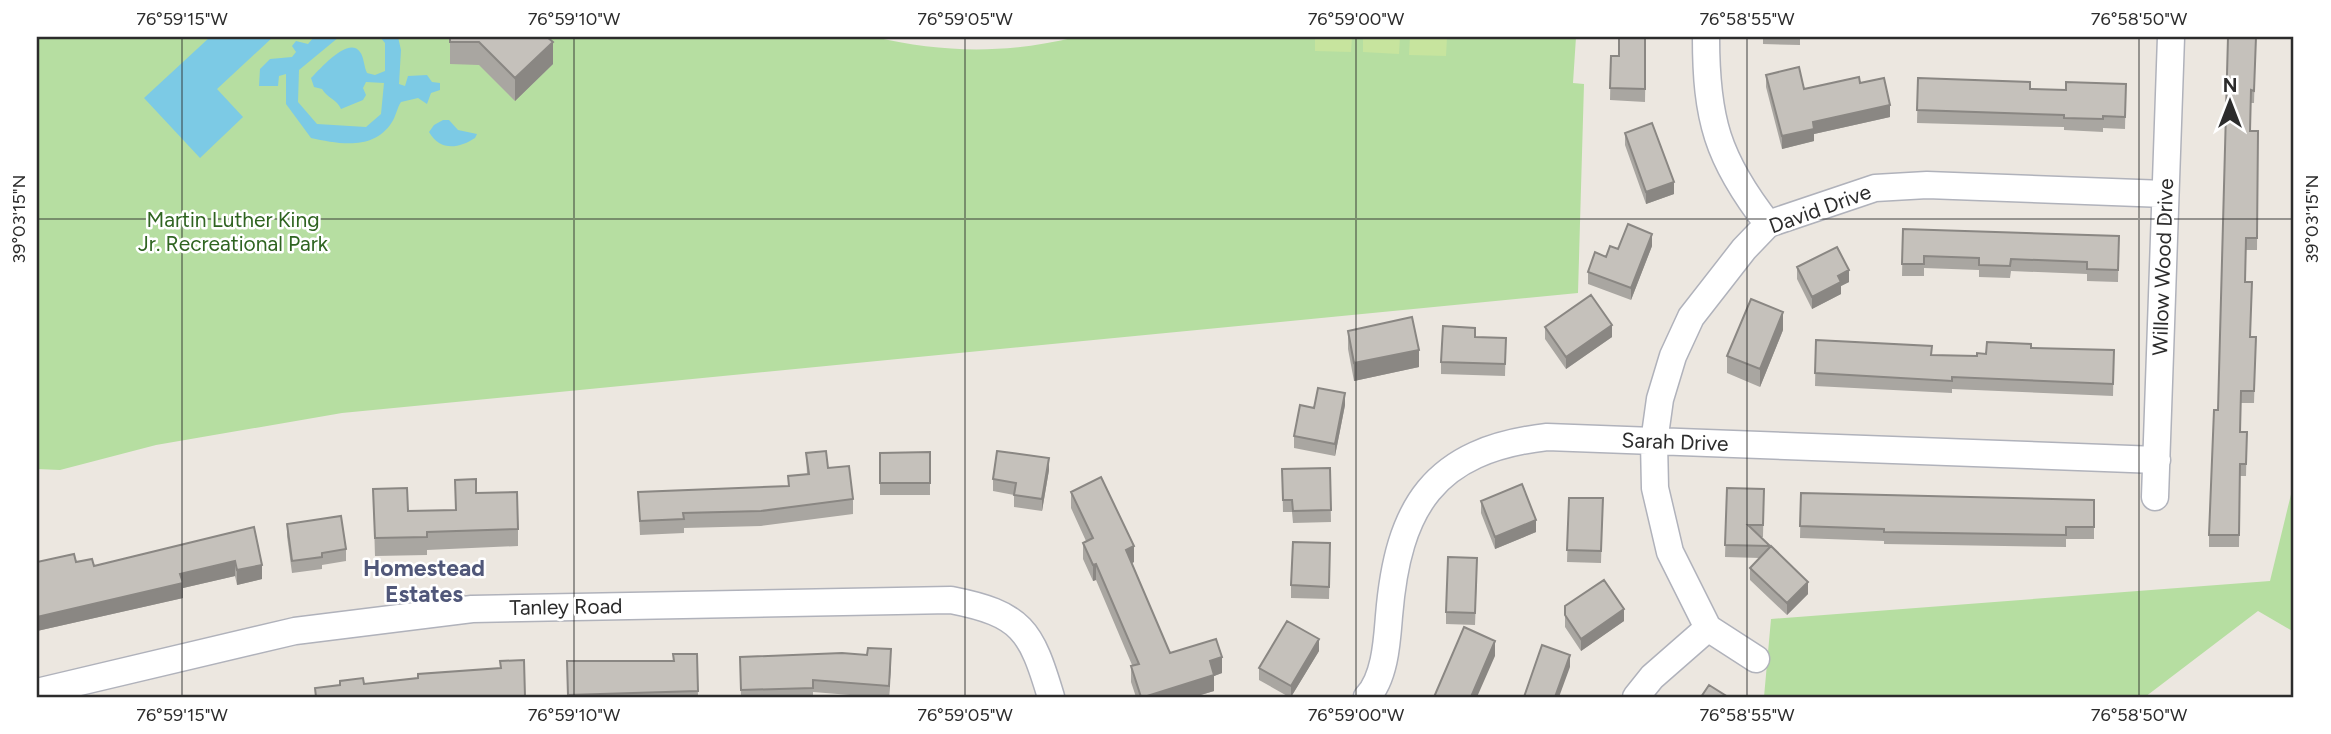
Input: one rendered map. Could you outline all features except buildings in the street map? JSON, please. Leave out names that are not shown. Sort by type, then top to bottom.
[{"type":"street","points":[[1706,37],[1706,85],[1715,135],[1741,189],[1768,224]]},
{"type":"street","name":"Willow Wood Drive","points":[[2155,497],[2171,37]]},
{"type":"street","name":"David Drive","points":[[1708,628],[1670,552],[1655,488],[1654,442],[1660,399],[1673,356],[1691,317],[1719,278],[1768,224],[1875,188],[1927,185],[2165,194]]},
{"type":"street","name":"Sarah Drive","points":[[1367,697],[1382,664],[1392,579],[1410,516],[1448,470],[1478,452],[1512,441],[1547,437],[2157,460]]},
{"type":"street","name":"Tanley Road","points":[[37,692],[295,631],[397,617],[472,610],[951,600],[992,608],[1023,628],[1040,658],[1051,697]]},
{"type":"street","points":[[1636,697],[1652,677],[1708,628],[1756,659]]},
{"type":"green space","name":"Martin Luther King Jr. Recreational Park","points":[[37,37],[874,37],[950,49],[1000,49],[1076,37],[1576,37],[1573,83],[1584,84],[1578,293],[342,413],[156,445],[60,470],[37,469]]},
{"type":"green space","points":[[1315,37],[1352,37],[1351,52],[1315,51]]},
{"type":"green space","points":[[1363,37],[1400,37],[1399,54],[1363,52]]},
{"type":"green space","points":[[1410,37],[1447,37],[1446,56],[1409,55]]},
{"type":"green space","points":[[2294,482],[2294,632],[2258,611],[2145,697],[1764,697],[1771,619],[2270,581]]},
{"type":"water","points":[[210,37],[273,37],[217,89],[243,117],[200,158],[144,98]]},
{"type":"water","points":[[314,37],[339,37],[299,70],[298,102],[317,124],[366,127],[381,114],[384,83],[366,82],[363,88],[366,95],[363,100],[341,109],[322,89],[314,87],[311,78],[334,56],[349,48],[360,52],[367,73],[375,75],[385,71],[385,43],[380,37],[398,37],[401,50],[399,84],[405,86],[408,76],[427,75],[432,82],[440,83],[440,90],[431,93],[427,104],[418,98],[401,102],[393,120],[376,138],[344,143],[311,138],[286,104],[286,74],[279,76],[278,86],[259,86],[260,69],[270,59],[292,57],[296,52],[292,46],[296,41],[308,44]]},
{"type":"water","points":[[443,120],[449,120],[458,130],[477,134],[475,138],[456,146],[444,145],[429,132]]},
{"type":"district","name":"Homestead Estates","points":[[424,581]]}]
